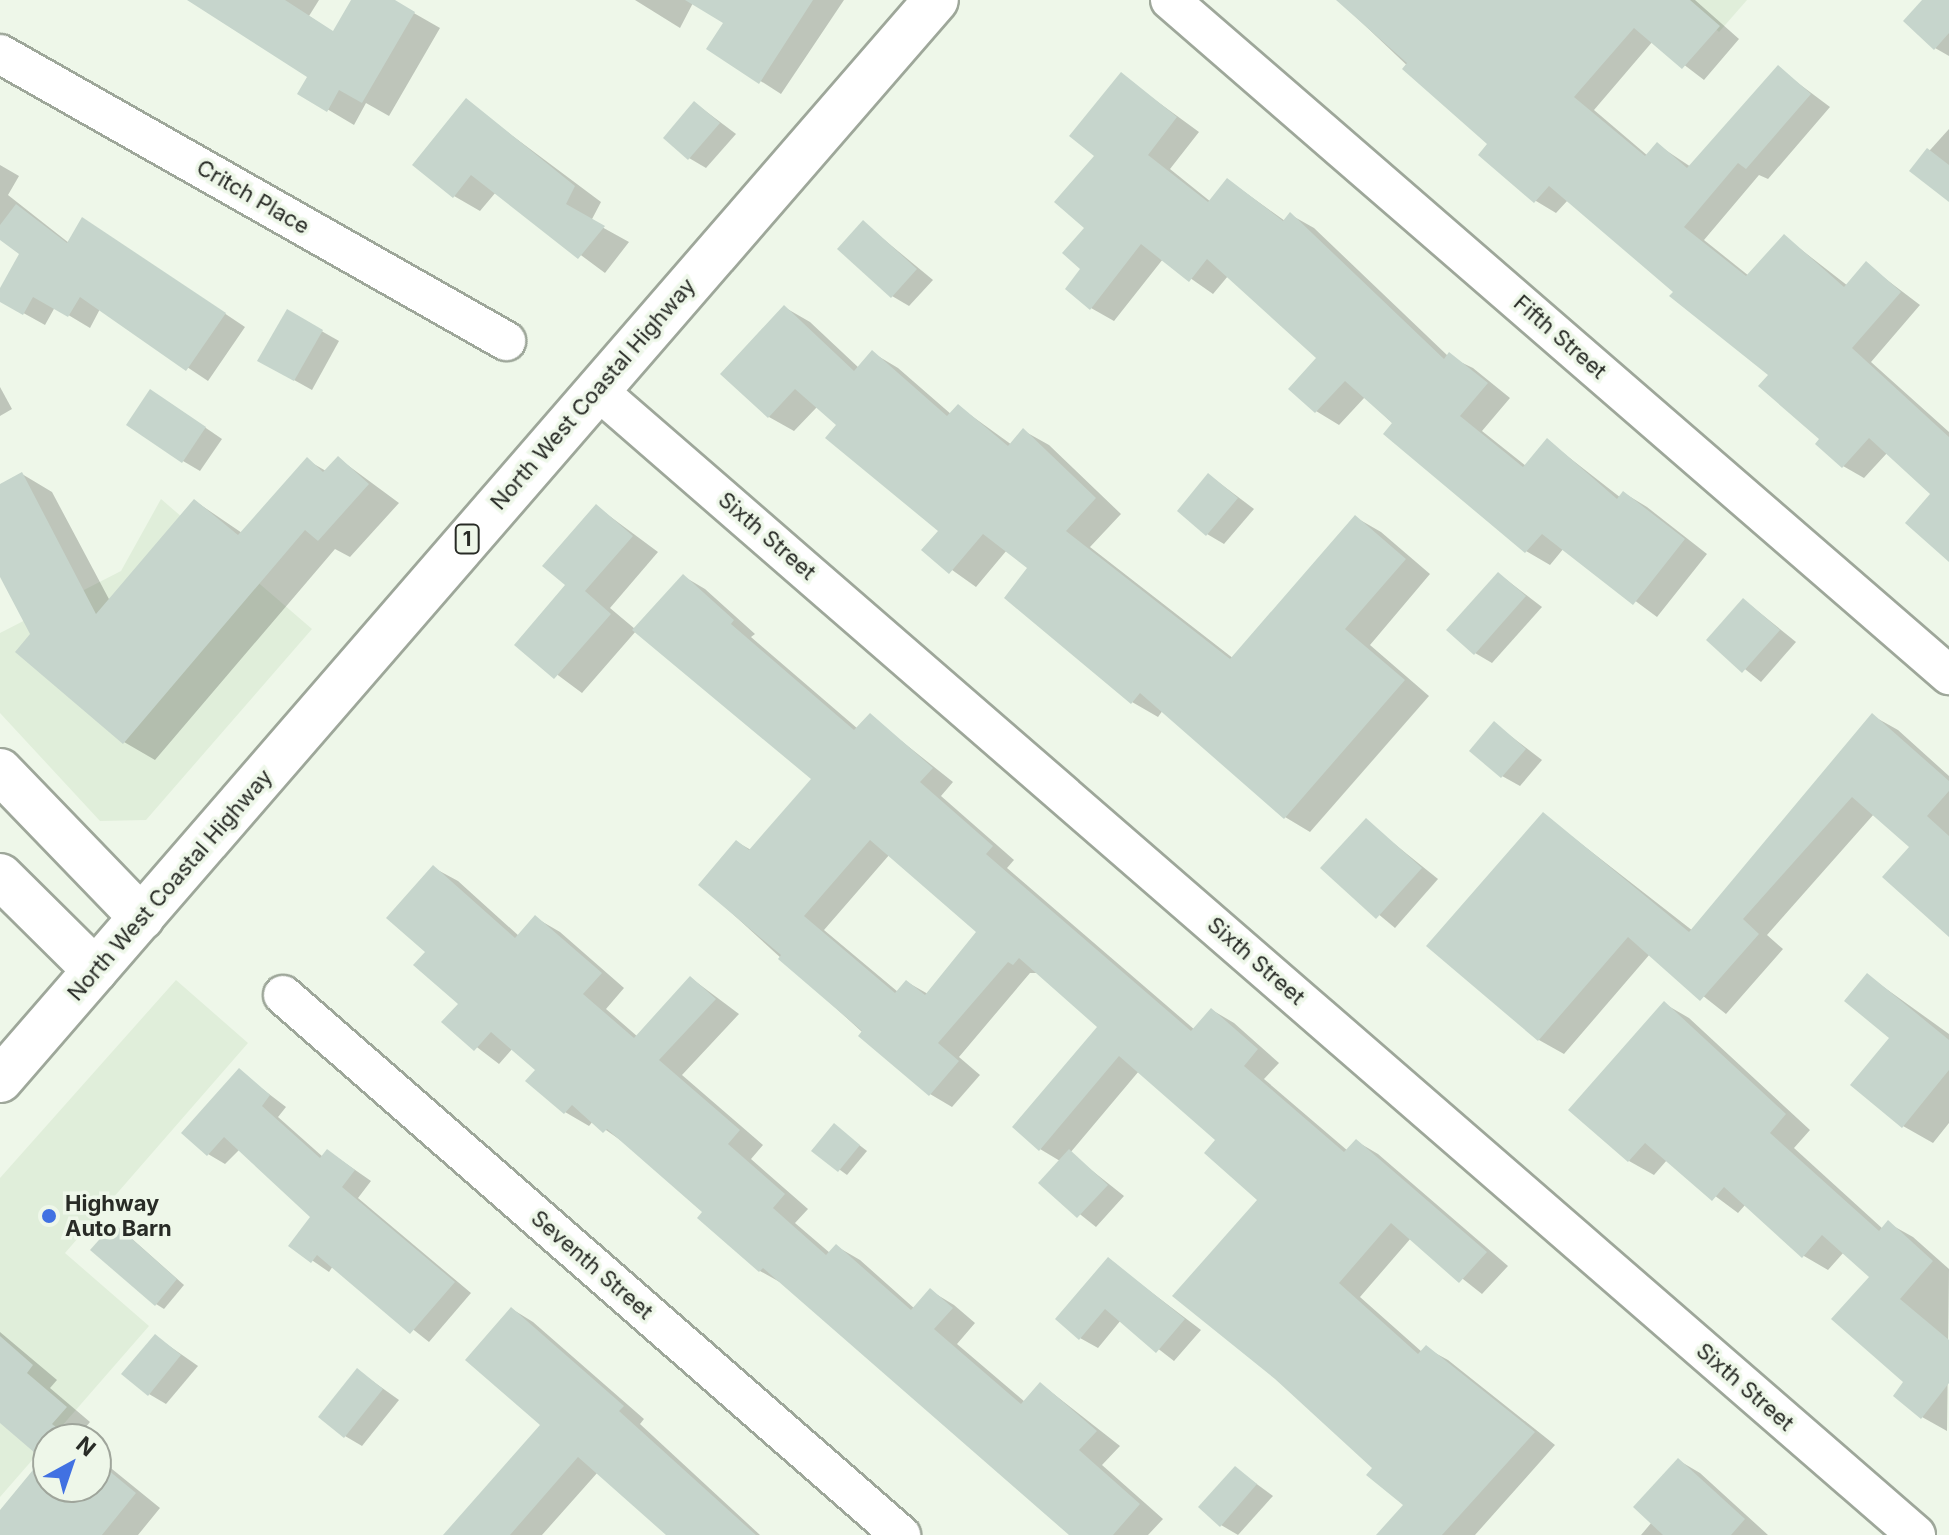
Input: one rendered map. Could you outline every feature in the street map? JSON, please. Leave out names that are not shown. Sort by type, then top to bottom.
[{"type":"main road","name":"North West Coastal Highway","points":[[0,1080],[936,0]]},
{"type":"main road","points":[[0,771],[142,918]]},
{"type":"main road","points":[[0,876],[95,970]]},
{"type":"street","name":"Fifth Street","points":[[1170,0],[1949,675]]},
{"type":"street","name":"Critch Place","points":[[0,54],[506,341]]},
{"type":"street","name":"Sixth Street","points":[[596,389],[1916,1535]]},
{"type":"street","name":"Seventh Street","points":[[283,995],[901,1535]]},
{"type":"shaded area","points":[[1682,0],[1747,0],[1719,32]]},
{"type":"shaded area","points":[[161,499],[312,629],[146,820],[100,821],[0,713],[0,633],[121,571]]},
{"type":"shaded area","name":"Highway Auto Barn","points":[[176,980],[248,1043],[65,1253],[149,1326],[64,1423],[32,1423],[32,1460],[0,1497],[0,1178]]},
{"type":"building","points":[[187,0],[285,0],[333,31],[351,0],[395,0],[415,12],[362,103],[339,90],[327,112],[297,94],[307,77]]},
{"type":"building","points":[[685,0],[813,0],[759,84],[706,49],[723,23]]},
{"type":"building","points":[[1336,0],[1690,0],[1720,26],[1682,69],[1634,28],[1574,97],[1645,156],[1657,142],[1687,168],[1778,65],[1811,94],[1746,169],[1738,163],[1684,227],[1746,276],[1784,234],[1844,287],[1866,261],[1901,292],[1852,348],[1949,437],[1949,562],[1905,523],[1930,494],[1869,438],[1842,468],[1815,444],[1819,439],[1758,386],[1768,375],[1669,296],[1673,292],[1549,186],[1534,203],[1478,155],[1487,144],[1402,69],[1407,63]]},
{"type":"building","points":[[1922,0],[1949,0],[1949,33],[1934,50],[1903,21]]},
{"type":"building","points":[[1121,72],[1177,117],[1148,155],[1208,202],[1227,178],[1283,221],[1290,212],[1444,359],[1449,352],[1488,383],[1460,416],[1523,467],[1547,438],[1617,499],[1623,491],[1685,539],[1633,605],[1542,534],[1525,553],[1383,434],[1392,423],[1345,381],[1315,413],[1288,389],[1316,358],[1207,259],[1189,282],[1141,244],[1090,310],[1065,289],[1080,269],[1062,253],[1084,228],[1054,202],[1094,156],[1069,136]]},
{"type":"building","points":[[466,98],[575,186],[566,204],[605,226],[578,259],[471,175],[453,198],[412,165]]},
{"type":"building","points":[[694,101],[720,123],[688,160],[663,138]]},
{"type":"building","points":[[1927,148],[1949,165],[1949,202],[1909,171]]},
{"type":"building","points":[[16,204],[67,243],[82,217],[226,313],[186,371],[80,297],[68,317],[33,297],[23,315],[0,302],[0,288],[19,254],[0,240],[0,225]]},
{"type":"building","points":[[863,220],[917,269],[891,298],[837,249]]},
{"type":"building","points":[[784,305],[854,371],[872,350],[947,416],[958,404],[1008,446],[1023,428],[1096,498],[1066,531],[1230,659],[1355,515],[1406,559],[1345,629],[1405,680],[1284,819],[1140,693],[1131,704],[1004,598],[1027,568],[983,534],[949,574],[921,550],[938,531],[825,438],[836,425],[795,389],[768,418],[720,374]]},
{"type":"building","points":[[287,309],[323,330],[294,381],[257,361]]},
{"type":"building","points":[[150,389],[206,427],[182,463],[126,425]]},
{"type":"building","points":[[338,456],[369,484],[318,541],[305,530],[123,744],[15,652],[30,634],[0,577],[0,484],[22,472],[96,614],[194,499],[238,535],[307,457],[323,472]]},
{"type":"building","points":[[1208,473],[1238,498],[1206,536],[1177,511]]},
{"type":"building","points":[[596,504],[633,536],[585,591],[611,614],[554,679],[514,645],[565,585],[542,566]]},
{"type":"building","points":[[1498,572],[1526,596],[1474,655],[1446,630]]},
{"type":"building","points":[[683,574],[734,620],[731,624],[854,730],[870,713],[933,768],[920,782],[993,846],[986,854],[1191,1031],[1211,1008],[1258,1049],[1244,1066],[1344,1152],[1356,1139],[1487,1252],[1459,1283],[1391,1223],[1339,1283],[1418,1354],[1426,1345],[1535,1432],[1442,1535],[1376,1535],[1403,1505],[1366,1475],[1372,1468],[1275,1379],[1172,1296],[1257,1200],[1204,1153],[1215,1140],[1119,1056],[1039,1151],[1012,1127],[1097,1027],[1019,958],[1013,965],[1008,962],[938,1043],[959,1061],[929,1096],[858,1036],[862,1031],[778,959],[781,955],[698,885],[736,840],[749,850],[811,779],[632,630]],"holes":[[[870,840],[976,932],[925,995],[906,980],[895,993],[804,916]]]},
{"type":"building","points":[[1743,598],[1780,630],[1742,673],[1706,640]]},
{"type":"building","points":[[1872,713],[1949,781],[1949,791],[1927,816],[1949,836],[1949,937],[1882,877],[1909,847],[1852,797],[1743,919],[1759,934],[1700,1001],[1628,937],[1538,1041],[1426,946],[1543,812],[1689,932]]},
{"type":"building","points":[[1494,721],[1526,749],[1501,778],[1469,751]]},
{"type":"building","points":[[1366,818],[1422,868],[1376,919],[1320,868]]},
{"type":"building","points":[[433,865],[515,938],[535,915],[602,973],[583,994],[634,1038],[690,976],[716,999],[659,1060],[740,1130],[728,1144],[785,1194],[773,1208],[826,1255],[836,1244],[911,1310],[930,1288],[953,1308],[934,1329],[1021,1404],[1040,1382],[1097,1431],[1079,1450],[1140,1504],[1113,1535],[1069,1535],[763,1268],[759,1272],[697,1218],[702,1212],[607,1129],[603,1133],[572,1105],[564,1114],[525,1081],[535,1070],[491,1032],[474,1051],[441,1022],[458,1004],[413,965],[425,952],[386,918]]},
{"type":"building","points":[[1867,973],[1949,1040],[1949,1070],[1902,1128],[1850,1085],[1889,1038],[1844,1001]]},
{"type":"building","points":[[1664,1001],[1786,1114],[1770,1133],[1879,1231],[1888,1220],[1933,1261],[1900,1299],[1949,1340],[1949,1383],[1921,1419],[1893,1396],[1903,1382],[1831,1319],[1869,1277],[1822,1235],[1802,1258],[1724,1187],[1712,1201],[1645,1143],[1628,1162],[1568,1110]]},
{"type":"building","points":[[239,1068],[270,1095],[262,1106],[320,1158],[327,1149],[355,1170],[342,1187],[455,1282],[410,1334],[317,1255],[311,1263],[288,1246],[310,1217],[224,1137],[207,1156],[181,1133]]},
{"type":"building","points":[[834,1123],[860,1145],[838,1172],[811,1151]]},
{"type":"building","points":[[1069,1149],[1108,1185],[1077,1218],[1038,1183]]},
{"type":"building","points":[[114,1223],[177,1279],[155,1306],[90,1250]]},
{"type":"building","points":[[1108,1257],[1185,1319],[1156,1353],[1105,1309],[1079,1340],[1055,1319]]},
{"type":"building","points":[[511,1307],[624,1406],[619,1411],[756,1535],[666,1535],[578,1457],[510,1535],[443,1535],[540,1425],[465,1360]]},
{"type":"building","points":[[155,1334],[181,1355],[148,1396],[121,1374]]},
{"type":"building","points":[[0,1336],[33,1365],[27,1373],[67,1407],[53,1423],[32,1423],[32,1450],[0,1423]]},
{"type":"building","points":[[357,1368],[383,1389],[344,1438],[318,1417]]},
{"type":"building","points":[[1678,1458],[1745,1519],[1731,1535],[1663,1535],[1633,1507]]},
{"type":"building","points":[[1235,1466],[1257,1484],[1220,1527],[1198,1507]]},
{"type":"building","points":[[32,1471],[32,1503],[112,1503],[112,1473],[136,1493],[102,1535],[0,1535],[0,1510]]},
{"type":"place","name":"Highway Auto Barn","points":[[49,1216]]}]
